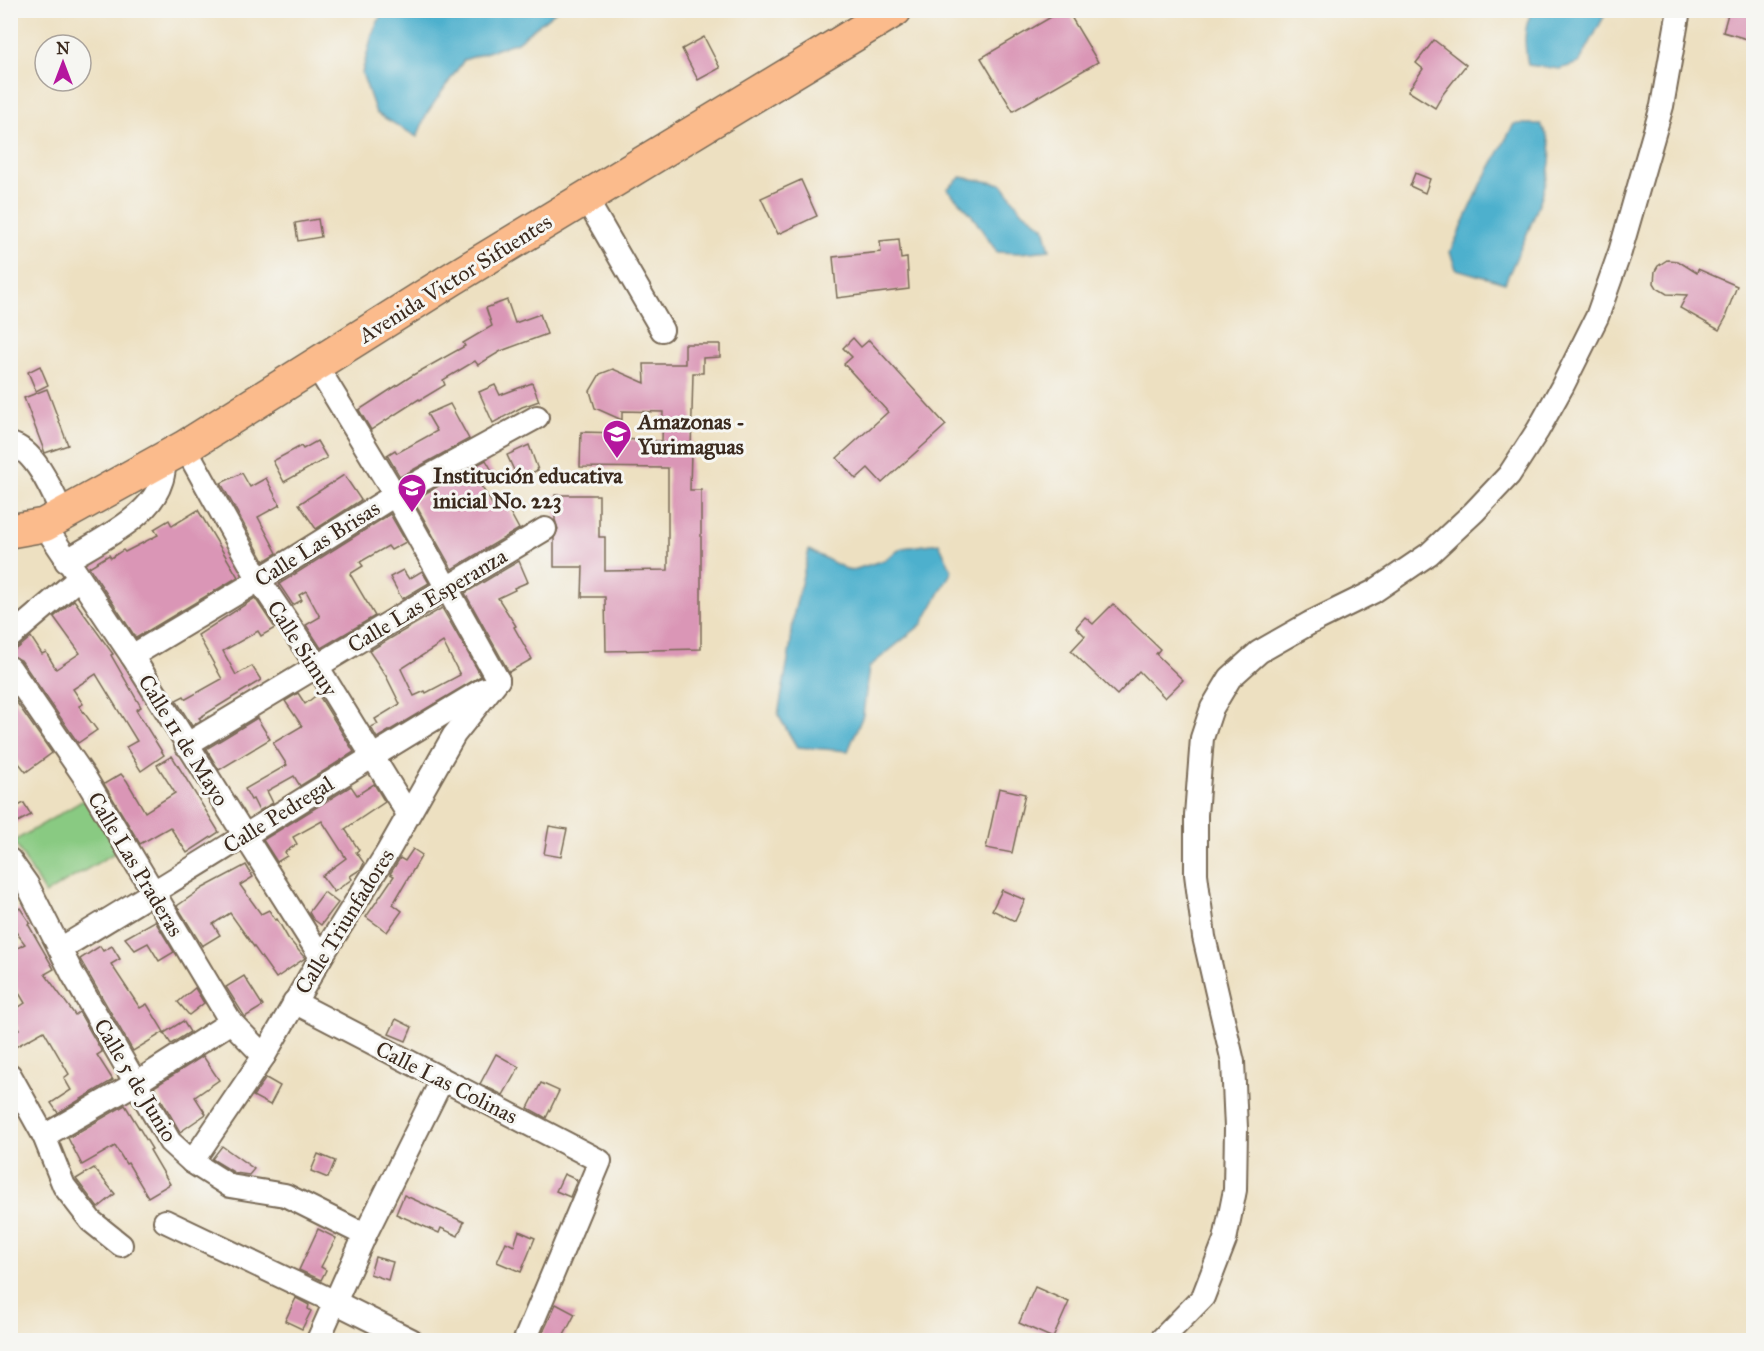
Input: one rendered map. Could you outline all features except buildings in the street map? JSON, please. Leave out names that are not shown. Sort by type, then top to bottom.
[{"type":"highway","name":"Avenida Victor Sifuentes","points":[[10,531],[53,520],[175,453],[585,197],[895,10]]},
{"type":"street","points":[[1161,1341],[1203,1297],[1226,1240],[1234,1190],[1236,1128],[1233,1062],[1204,937],[1196,874],[1196,815],[1202,738],[1212,708],[1230,678],[1259,652],[1310,623],[1373,592],[1429,554],[1509,475],[1562,387],[1597,317],[1620,252],[1662,106],[1678,10]]},
{"type":"street","points":[[585,197],[663,330]]},
{"type":"street","points":[[316,365],[395,495],[498,680]]},
{"type":"street","name":"Calle Las Brisas","points":[[132,656],[395,495],[537,417]]},
{"type":"street","name":"Calle 11 de Mayo","points":[[10,444],[19,446],[43,474],[53,520],[72,570],[132,656],[321,957]]},
{"type":"street","points":[[10,637],[72,570],[133,519],[152,499],[175,453]]},
{"type":"street","name":"Calle Simuy","points":[[175,453],[317,666],[408,814]]},
{"type":"street","name":"Calle Las Esperanza","points":[[186,745],[544,528]]},
{"type":"street","name":"Calle Las Praderas","points":[[10,668],[84,776],[231,1022],[264,1056]]},
{"type":"street","name":"Calle Pedregal","points":[[60,949],[154,893],[372,755],[498,680]]},
{"type":"street","name":"Calle Triunfadores","points":[[192,1162],[264,1056],[321,957],[387,853],[454,735],[498,680]]},
{"type":"street","name":"Calle 5 de Junio","points":[[10,860],[27,884],[60,949],[170,1142],[192,1162],[230,1186],[285,1194],[365,1235]]},
{"type":"street","name":"Calle Las Colinas","points":[[294,1002],[600,1161],[525,1341]]},
{"type":"street","points":[[44,1136],[136,1083],[231,1022]]},
{"type":"street","points":[[10,1075],[44,1136],[64,1186],[91,1221],[121,1245]]},
{"type":"street","points":[[318,1341],[365,1235],[442,1080]]},
{"type":"street","points":[[165,1221],[336,1302],[411,1341]]},
{"type":"green space","points":[[87,798],[118,851],[45,894],[14,841]]},
{"type":"water","points":[[383,10],[556,11],[517,42],[464,60],[427,113],[417,137],[376,113],[362,73],[372,35]]},
{"type":"water","points":[[1532,10],[1607,11],[1579,63],[1560,69],[1528,65],[1525,37]]},
{"type":"water","points":[[1514,124],[1541,124],[1549,142],[1550,159],[1542,195],[1505,283],[1456,269],[1450,252],[1481,185]]},
{"type":"water","points":[[961,177],[1002,184],[1021,210],[1044,227],[1050,250],[1020,253],[997,252],[971,214],[947,189]]},
{"type":"water","points":[[939,543],[952,571],[922,624],[869,667],[863,715],[848,751],[797,747],[778,715],[794,613],[809,550],[850,571],[884,560],[902,548]]},
{"type":"place","name":"Amazonas - Yurimaguas","points":[[617,460]]},
{"type":"place","name":"Institución educativa inicial No. 223","points":[[412,514]]}]
